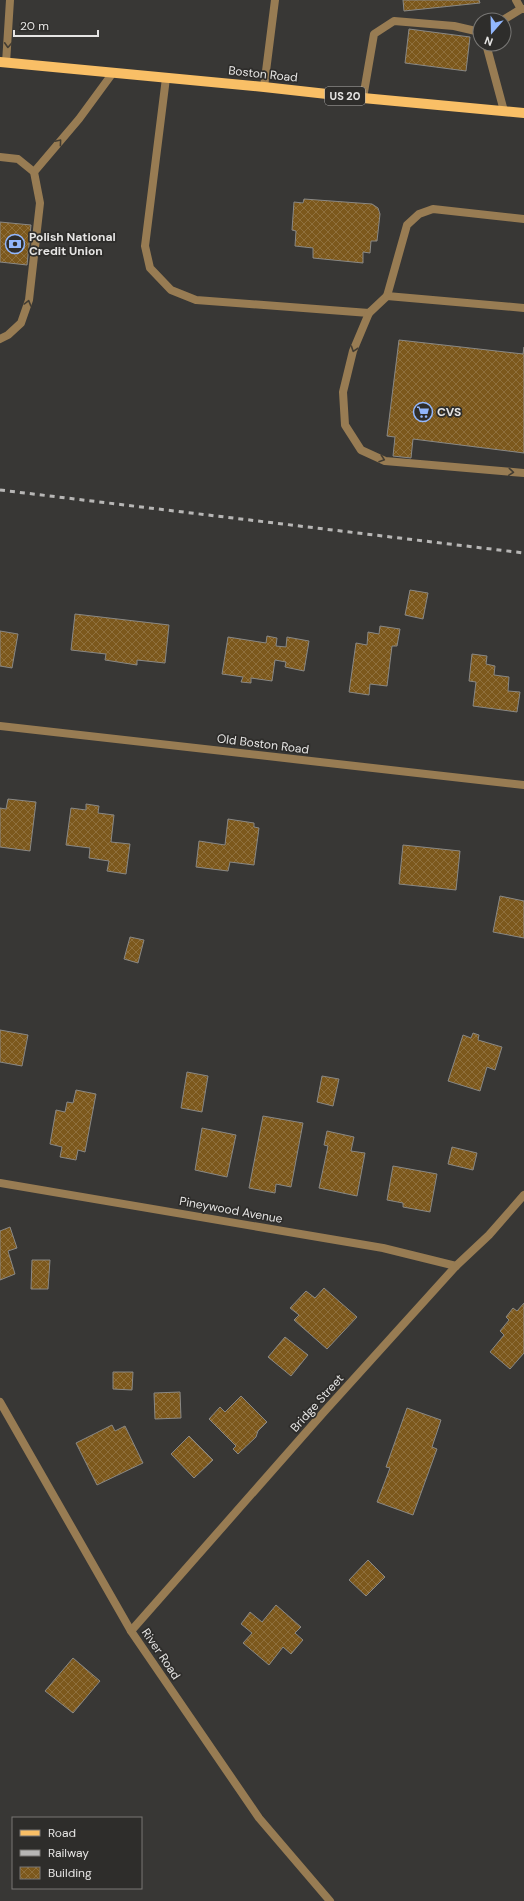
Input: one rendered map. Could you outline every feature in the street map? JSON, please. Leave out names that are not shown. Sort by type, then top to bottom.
[{"type":"main road","name":"Boston Road","points":[[3,62],[112,74],[264,87],[524,113]]},
{"type":"street","points":[[3,62],[10,0]]},
{"type":"street","points":[[264,87],[275,0]]},
{"type":"street","points":[[512,15],[522,9],[516,0]]},
{"type":"street","points":[[363,98],[374,34],[394,21],[454,26],[472,30]]},
{"type":"street","points":[[488,52],[504,111]]},
{"type":"street","points":[[34,172],[79,119],[112,74]]},
{"type":"street","points":[[166,78],[145,246],[150,268],[171,290],[196,300],[369,313]]},
{"type":"street","points":[[0,157],[18,159],[34,172],[40,203],[29,300],[21,323],[8,335],[0,339]]},
{"type":"street","points":[[524,219],[433,209],[419,214],[407,225],[387,296],[369,313],[353,351],[343,392],[345,425],[361,450],[385,461],[524,473]]},
{"type":"street","points":[[387,296],[524,308]]},
{"type":"street","name":"Old Boston Road","points":[[0,726],[524,785]]},
{"type":"street","name":"Pineywood Avenue","points":[[0,1183],[383,1248],[456,1266]]},
{"type":"street","name":"Bridge Street","points":[[132,1631],[323,1413],[456,1266],[488,1235],[524,1195]]},
{"type":"street","name":"River Road","points":[[0,1402],[132,1631],[259,1818],[330,1901]]},
{"type":"building","points":[[403,0],[479,0],[480,3],[404,11]]},
{"type":"building","points":[[409,29],[470,37],[466,71],[405,63]]},
{"type":"building","points":[[304,199],[372,204],[378,208],[380,214],[377,241],[371,241],[370,253],[363,252],[363,263],[313,258],[313,248],[295,246],[296,231],[292,230],[294,202],[303,203]]},
{"type":"building","name":"Polish National Credit Union","points":[[0,222],[31,225],[27,265],[0,262]]},
{"type":"building","points":[[399,340],[523,354],[524,347],[524,453],[413,439],[411,458],[393,456],[395,437],[387,436]]},
{"type":"building","points":[[410,590],[428,593],[423,619],[405,615]]},
{"type":"building","points":[[75,614],[169,625],[165,663],[137,660],[137,665],[105,660],[106,654],[71,650]]},
{"type":"building","points":[[380,626],[400,629],[397,646],[392,646],[387,686],[370,684],[369,695],[349,692],[356,643],[367,645],[368,632],[379,634]]},
{"type":"building","points":[[0,631],[18,634],[12,668],[0,666]]},
{"type":"building","points":[[267,636],[277,638],[276,646],[286,647],[287,637],[309,641],[304,671],[285,667],[286,662],[275,660],[272,681],[251,678],[251,683],[241,682],[243,677],[222,674],[228,637],[266,643]]},
{"type":"building","points":[[472,654],[487,656],[486,664],[495,666],[494,675],[509,677],[508,691],[520,692],[517,712],[473,706],[476,682],[469,681]]},
{"type":"building","points":[[8,799],[36,802],[30,851],[0,847],[0,808],[6,809]]},
{"type":"building","points":[[86,804],[99,806],[98,813],[114,815],[111,842],[130,844],[126,874],[107,871],[109,861],[89,858],[90,848],[66,845],[71,808],[86,810]]},
{"type":"building","points":[[228,819],[254,823],[254,827],[259,828],[254,865],[230,862],[228,871],[196,867],[199,841],[225,845]]},
{"type":"building","points":[[403,845],[460,851],[456,890],[399,884]]},
{"type":"building","points":[[500,896],[524,901],[524,938],[493,932]]},
{"type":"building","points":[[130,937],[144,940],[138,963],[124,959]]},
{"type":"building","points":[[0,1030],[28,1035],[22,1066],[0,1062]]},
{"type":"building","points":[[473,1033],[479,1035],[478,1040],[502,1047],[495,1070],[487,1067],[480,1091],[448,1081],[463,1035],[471,1038]]},
{"type":"building","points":[[187,1072],[208,1076],[202,1112],[181,1108]]},
{"type":"building","points":[[322,1076],[339,1079],[333,1106],[317,1102]]},
{"type":"building","points":[[76,1090],[96,1094],[85,1152],[78,1150],[76,1160],[60,1157],[62,1147],[50,1144],[56,1110],[65,1112],[67,1102],[73,1103]]},
{"type":"building","points":[[263,1116],[303,1123],[291,1187],[276,1184],[275,1193],[249,1188]]},
{"type":"building","points":[[202,1128],[236,1135],[227,1177],[195,1170]]},
{"type":"building","points":[[327,1131],[354,1137],[351,1151],[365,1153],[357,1196],[319,1188],[328,1146],[324,1145]]},
{"type":"building","points":[[452,1147],[477,1153],[473,1170],[448,1164]]},
{"type":"building","points":[[393,1166],[437,1174],[430,1212],[403,1207],[403,1203],[387,1200]]},
{"type":"building","points":[[10,1227],[17,1248],[8,1251],[15,1274],[0,1280],[0,1231]]},
{"type":"building","points":[[32,1260],[50,1260],[48,1289],[31,1289]]},
{"type":"building","points":[[324,1288],[357,1317],[327,1349],[294,1320],[299,1315],[290,1308],[306,1291],[315,1298]]},
{"type":"building","points":[[524,1303],[524,1353],[510,1369],[490,1352],[504,1335],[500,1331],[509,1320],[506,1317],[513,1308],[517,1311]]},
{"type":"building","points":[[285,1337],[308,1355],[291,1376],[268,1357]]},
{"type":"building","points":[[113,1372],[133,1372],[132,1390],[113,1389]]},
{"type":"building","points":[[180,1392],[181,1418],[155,1419],[154,1393]]},
{"type":"building","points":[[241,1396],[267,1422],[258,1431],[256,1437],[238,1454],[233,1449],[236,1446],[209,1419],[220,1407],[225,1412]]},
{"type":"building","points":[[407,1408],[441,1420],[432,1447],[437,1449],[413,1515],[377,1502],[390,1468],[386,1467]]},
{"type":"building","points":[[112,1425],[115,1431],[125,1426],[143,1463],[97,1485],[76,1443]]},
{"type":"building","points":[[189,1436],[213,1460],[194,1478],[171,1454]]},
{"type":"building","points":[[368,1560],[385,1577],[366,1596],[349,1580]]},
{"type":"building","points":[[276,1605],[301,1627],[295,1633],[303,1640],[291,1654],[283,1647],[269,1665],[243,1643],[252,1633],[241,1624],[250,1612],[262,1622]]},
{"type":"building","points":[[73,1658],[100,1681],[73,1713],[45,1691]]},
{"type":"railway","points":[[0,490],[524,553]]},
{"type":"place","name":"Polish National Credit Union","points":[[15,244]]},
{"type":"place","name":"CVS","points":[[423,412]]}]
